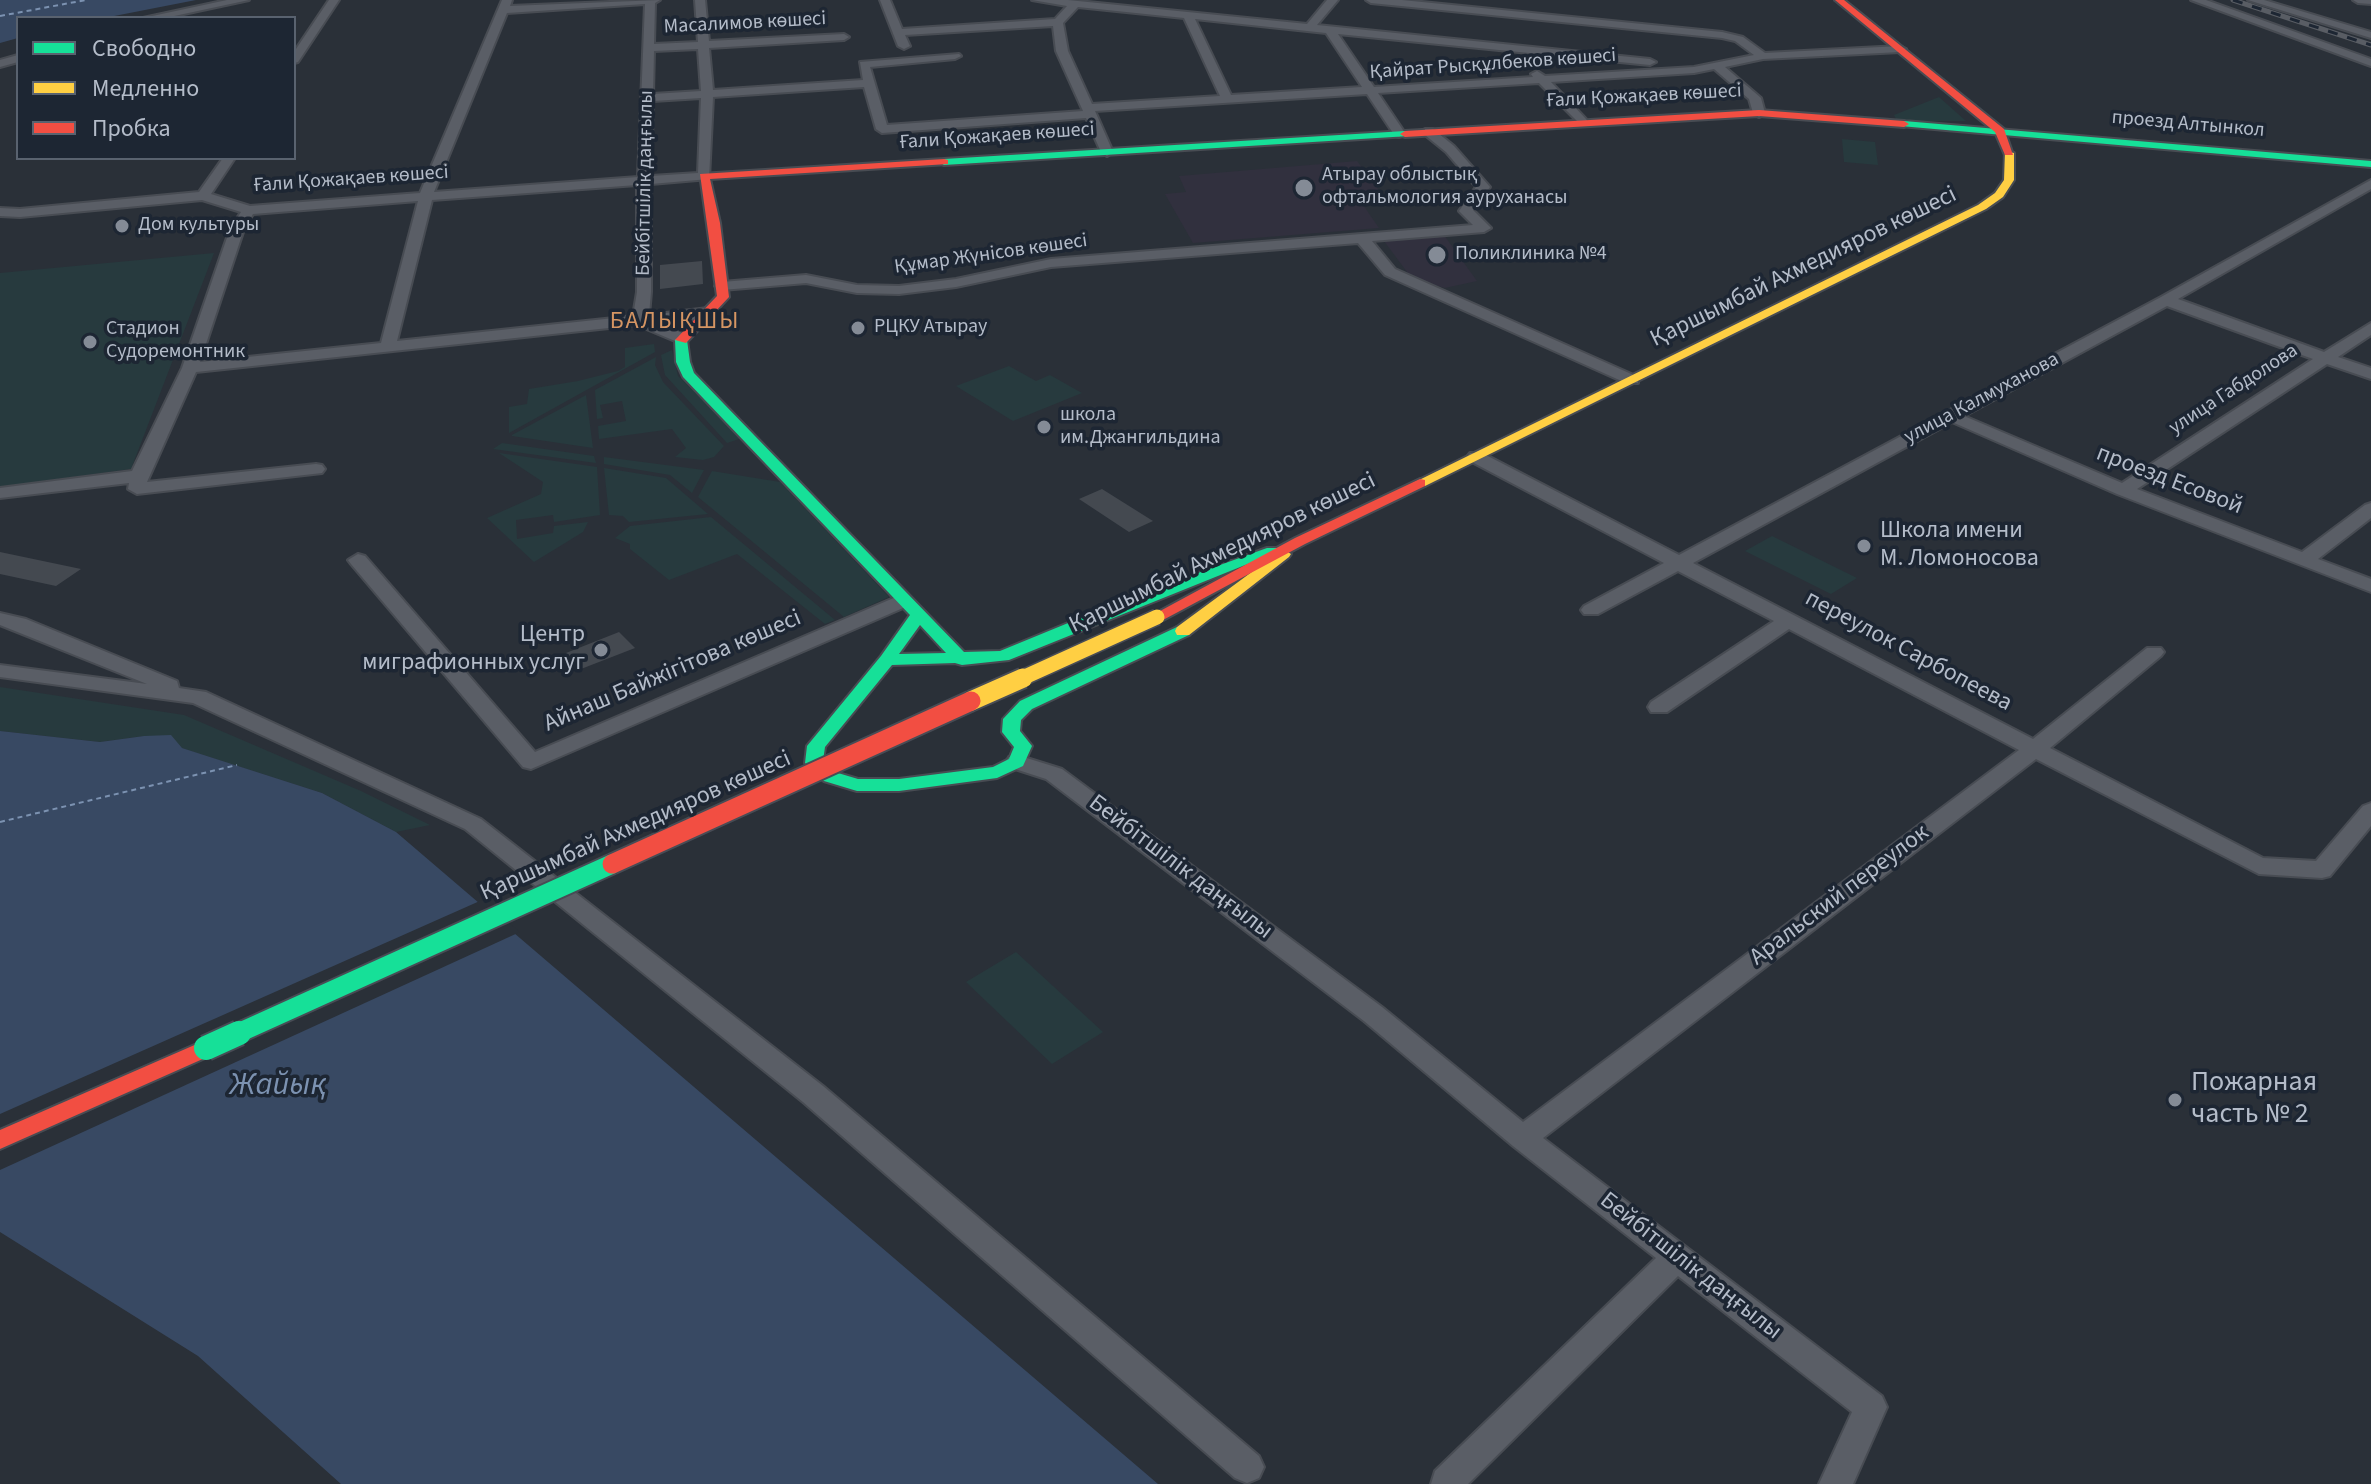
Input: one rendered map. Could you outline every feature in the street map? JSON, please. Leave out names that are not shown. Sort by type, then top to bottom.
[{"type":"street","points":[[159,16],[244,0]]},
{"type":"street","points":[[296,57],[334,0]]},
{"type":"street","points":[[388,347],[426,196],[504,5],[652,0]]},
{"type":"street","name":"Бейбітшілік даңғылы","points":[[640,321],[644,292],[644,180],[652,0]]},
{"type":"street","points":[[681,338],[723,297],[716,236],[704,176],[707,94],[700,0]]},
{"type":"street","points":[[885,0],[909,59]]},
{"type":"street","points":[[1037,0],[1330,30],[1722,35],[1739,39],[1763,56]]},
{"type":"street","points":[[1309,28],[1333,0]]},
{"type":"street","points":[[1371,0],[1709,66],[1755,98],[1759,113]]},
{"type":"street","points":[[1547,0],[1527,32],[1541,79],[1582,122]]},
{"type":"street","points":[[1839,0],[2000,131]]},
{"type":"street","points":[[2196,0],[2371,63]]},
{"type":"street","points":[[2253,0],[2371,35]]},
{"type":"street","points":[[2358,0],[2371,1]]},
{"type":"street","points":[[900,32],[1058,22],[1075,4]]},
{"type":"street","points":[[200,16],[260,6]]},
{"type":"street","points":[[1188,15],[1227,99]]},
{"type":"street","points":[[1058,22],[1062,51],[1107,152]]},
{"type":"street","points":[[1330,30],[1399,133]]},
{"type":"street","name":"Масалимов көшесі","points":[[648,48],[844,37]]},
{"type":"street","name":"Қайрат Рысқұлбеков көшесі","points":[[870,83],[882,129],[1227,99],[1709,66],[1763,56],[1900,49]]},
{"type":"street","points":[[647,98],[870,83],[866,63],[955,56]]},
{"type":"street","name":"Ғали Қожақаев көшесі","points":[[0,212],[20,213],[203,196],[249,210],[704,176],[1759,113],[2000,131]]},
{"type":"street","name":"проезд Алтынкол","points":[[2000,131],[2371,164]]},
{"type":"street","name":"Қаршымбай Ахмедияров көшесі","points":[[0,1140],[1157,617],[1300,541],[1982,207],[1999,195],[2009,180],[2009,154],[2000,131]]},
{"type":"street","name":"Құмар Жүнісов көшесі","points":[[722,286],[806,279],[857,289],[899,290],[956,283],[1051,263],[1484,228],[1466,211],[1483,187],[1450,149],[1429,132]]},
{"type":"street","points":[[203,196],[228,160]]},
{"type":"street","name":"улица Калмуханова","points":[[1591,610],[2166,300],[2371,184]]},
{"type":"street","points":[[2351,196],[2371,202]]},
{"type":"street","points":[[249,210],[237,229],[190,368],[139,476],[137,489],[316,469]]},
{"type":"street","points":[[1362,238],[1390,272],[1632,380]]},
{"type":"street","points":[[2166,300],[2371,374]]},
{"type":"street","points":[[190,368],[708,313]]},
{"type":"street","points":[[640,321],[681,338]]},
{"type":"street","name":"улица Габдолова","points":[[2123,490],[2371,328]]},
{"type":"street","points":[[681,338],[683,362],[688,374],[962,660]]},
{"type":"street","name":"проезд Есовой","points":[[1951,416],[2123,490],[2371,586]]},
{"type":"street","name":"переулок Сарбопеева","points":[[1476,457],[2259,866],[2322,870],[2371,811]]},
{"type":"street","points":[[0,493],[139,476]]},
{"type":"street","points":[[2305,559],[2371,509]]},
{"type":"street","points":[[910,609],[887,660],[816,746],[814,763],[831,777],[857,785],[899,785],[997,772],[1017,762],[1023,746],[1011,732],[1012,719],[1026,705],[1180,633],[1300,541]]},
{"type":"street","points":[[887,660],[962,660],[1003,656],[1149,595],[1300,541]]},
{"type":"street","name":"Айнаш Байжігітова көшесі","points":[[358,560],[531,762],[910,609]]},
{"type":"street","points":[[0,619],[19,623],[198,697],[473,824],[813,1094],[1247,1467]]},
{"type":"street","points":[[1659,707],[1791,619]]},
{"type":"street","name":"Аральский переулок","points":[[1523,1138],[2036,748],[2154,652]]},
{"type":"street","points":[[0,671],[198,697]]},
{"type":"street","name":"Бейбітшілік даңғылы","points":[[1017,762],[1054,774],[1373,1014],[1523,1138],[1871,1407],[1836,1484]]},
{"type":"street","points":[[1447,1482],[1677,1257]]},
{"type":"shaded area","points":[[1357,161],[1381,193],[1357,196],[1379,228],[1193,243],[1165,194],[1186,192],[1179,176]]},
{"type":"shaded area","points":[[1444,235],[1477,281],[1445,288],[1413,280],[1384,241]]},
{"type":"green space","points":[[1939,97],[1966,121],[1897,121],[1894,115]]},
{"type":"green space","points":[[1842,139],[1875,142],[1878,165],[1844,162]]},
{"type":"green space","name":"Стадион Судоремонтник","points":[[214,253],[131,469],[0,487],[0,273]]},
{"type":"green space","points":[[654,344],[655,352],[509,433],[509,407],[527,404],[529,389],[618,371],[625,367],[625,348]]},
{"type":"green space","points":[[672,350],[678,376],[742,438],[727,443],[665,375],[661,355]]},
{"type":"green space","points":[[656,357],[655,365],[663,382],[724,446],[714,457],[703,460],[675,457],[686,448],[672,429],[599,439],[598,426],[626,421],[622,401],[600,405],[603,418],[597,419],[595,390]]},
{"type":"green space","points":[[1009,366],[1036,381],[1050,375],[1082,393],[1013,421],[956,386]]},
{"type":"green space","points":[[586,395],[593,448],[512,436],[512,435]]},
{"type":"green space","points":[[502,443],[594,456],[596,463],[493,449]]},
{"type":"green space","points":[[499,453],[597,467],[600,515],[554,522],[553,515],[516,520],[517,539],[553,533],[554,526],[588,522],[583,532],[534,562],[487,518],[541,494],[543,482]]},
{"type":"green space","points":[[604,457],[704,470],[692,493],[670,475],[604,464]]},
{"type":"green space","points":[[604,468],[666,478],[708,514],[629,522],[623,516],[609,515]]},
{"type":"green space","points":[[712,471],[780,482],[889,597],[844,617],[698,497]]},
{"type":"green space","points":[[711,517],[835,620],[825,624],[737,554],[669,580],[630,549],[630,544],[615,538],[630,526]]},
{"type":"green space","points":[[1772,536],[1857,578],[1831,594],[1745,551]]},
{"type":"green space","points":[[0,687],[184,715],[361,791],[430,825],[396,832],[322,793],[144,736],[100,742],[0,731]]},
{"type":"green space","points":[[1016,952],[1103,1032],[1052,1064],[966,982]]},
{"type":"water","points":[[0,0],[196,0],[114,16],[16,16],[16,39],[0,43]]},
{"type":"water","name":"Жайық","points":[[0,731],[100,742],[171,735],[182,748],[322,793],[396,832],[1158,1484],[341,1484],[198,1356],[0,1232]]},
{"type":"pier","points":[[482,900],[520,932],[0,1170],[0,1114]]},
{"type":"building","points":[[702,261],[703,284],[660,289],[660,265]]},
{"type":"building","points":[[1102,489],[1153,521],[1129,532],[1079,499]]},
{"type":"building","points":[[0,552],[81,569],[56,586],[0,574]]},
{"type":"building","name":"Центр миграфионных услуг","points":[[619,632],[635,648],[581,669],[566,653]]},
{"type":"ferry route","points":[[0,16],[86,0]]},
{"type":"ferry route","points":[[0,822],[237,765]]},
{"type":"railway","points":[[2233,0],[2371,45]]},
{"type":"traffic: fast","points":[[1904,124],[2371,164]]},
{"type":"traffic: fast","points":[[944,162],[1405,134]]},
{"type":"traffic: fast","points":[[681,340],[683,362],[688,374],[962,660]]},
{"type":"traffic: fast","points":[[887,660],[1003,656],[1135,601],[1272,551]]},
{"type":"traffic: fast","points":[[918,616],[887,660],[816,746],[814,763],[831,777],[857,785],[899,785],[997,772],[1017,762],[1023,746],[1011,732],[1012,719],[1026,705],[1183,631]]},
{"type":"traffic: fast","points":[[206,1048],[612,864]]},
{"type":"traffic: slow","points":[[1420,483],[1982,207],[1999,195],[2009,180],[2009,153]]},
{"type":"traffic: slow","points":[[1183,631],[1283,554]]},
{"type":"traffic: slow","points":[[971,701],[1157,617]]},
{"type":"traffic: jam","points":[[1839,0],[2000,131],[2009,153]]},
{"type":"traffic: jam","points":[[1405,134],[1759,113],[1904,124]]},
{"type":"traffic: jam","points":[[681,340],[723,297],[714,223],[704,176],[944,162]]},
{"type":"traffic: jam","points":[[1157,617],[1300,541],[1420,483]]},
{"type":"traffic: jam","points":[[612,864],[971,701]]},
{"type":"traffic: jam","points":[[0,1140],[206,1048]]},
{"type":"place","name":"Атырау облыстық офтальмология ауруханасы","points":[[1304,188]]},
{"type":"place","name":"Дом культуры","points":[[122,226]]},
{"type":"place","name":"Поликлиника №4","points":[[1437,255]]},
{"type":"place","name":"РЦКУ Атырау","points":[[858,328]]},
{"type":"place","name":"Стадион Судоремонтник","points":[[90,342]]},
{"type":"place","name":"школа им.Джангильдина","points":[[1044,427]]},
{"type":"place","name":"Школа имени М. Ломоносова","points":[[1864,546]]},
{"type":"place","name":"Центр миграфионных услуг","points":[[601,650]]},
{"type":"place","name":"Пожарная часть № 2","points":[[2175,1100]]},
{"type":"district","name":"БАЛЫҚШЫ","points":[[675,323]]}]
